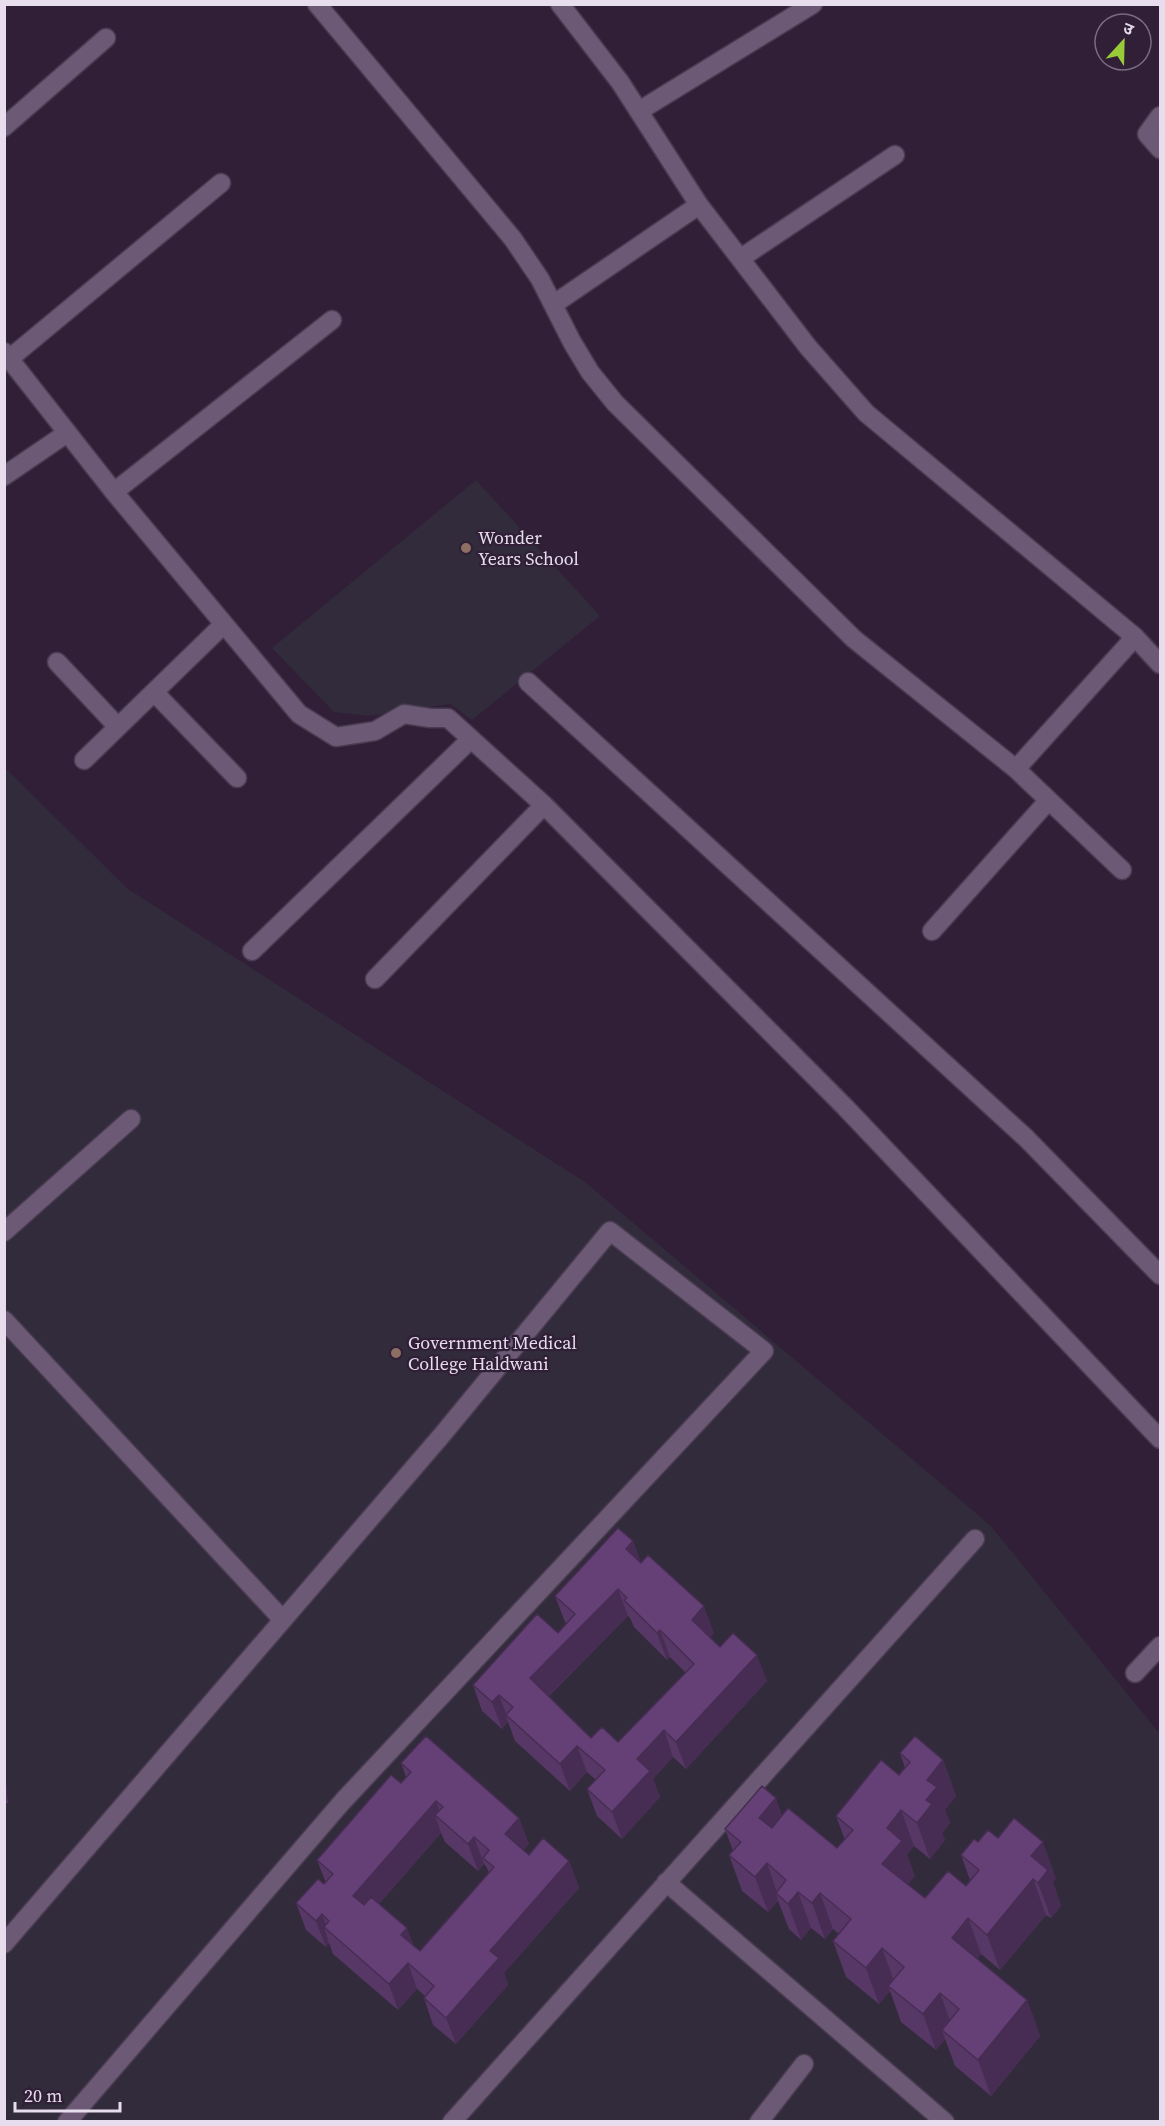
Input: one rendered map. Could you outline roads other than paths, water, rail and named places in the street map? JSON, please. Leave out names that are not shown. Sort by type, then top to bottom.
[{"type":"street","points":[[317,4],[513,240],[540,279],[584,362],[615,403],[854,639],[1016,769],[1122,870]]},
{"type":"street","points":[[560,4],[620,82],[699,205],[808,347],[867,412],[1135,637],[1161,664]]},
{"type":"street","points":[[639,111],[813,4]]},
{"type":"street","points":[[4,127],[106,38]]},
{"type":"street","points":[[1161,116],[1147,134],[1161,149]]},
{"type":"street","points":[[741,258],[895,155]]},
{"type":"street","points":[[221,183],[7,356],[114,492],[299,714],[336,737],[375,731],[404,714],[448,718],[544,805],[845,1107],[1161,1439]]},
{"type":"street","points":[[554,304],[699,205]]},
{"type":"street","points":[[114,492],[332,320]]},
{"type":"street","points":[[4,476],[68,433]]},
{"type":"street","points":[[84,760],[224,624]]},
{"type":"street","points":[[1016,769],[1135,637]]},
{"type":"street","points":[[57,662],[118,727]]},
{"type":"street","points":[[528,682],[1026,1138],[1108,1224],[1161,1275]]},
{"type":"street","points":[[154,692],[237,778]]},
{"type":"street","points":[[252,951],[470,740]]},
{"type":"street","points":[[932,931],[1048,801]]},
{"type":"street","points":[[375,979],[544,805]]},
{"type":"street","points":[[4,1232],[131,1119]]},
{"type":"street","points":[[4,1944],[442,1435],[610,1231],[764,1351],[343,1801],[67,2121]]},
{"type":"street","points":[[4,1320],[283,1620]]},
{"type":"street","points":[[452,2121],[975,1539]]},
{"type":"street","points":[[1135,1673],[1161,1646]]},
{"type":"street","points":[[666,1882],[945,2121]]},
{"type":"street","points":[[759,2121],[804,2064]]},
{"type":"place","name":"Wonder Years School","points":[[466,548]]},
{"type":"place","name":"Government Medical College Haldwani","points":[[396,1353]]}]
